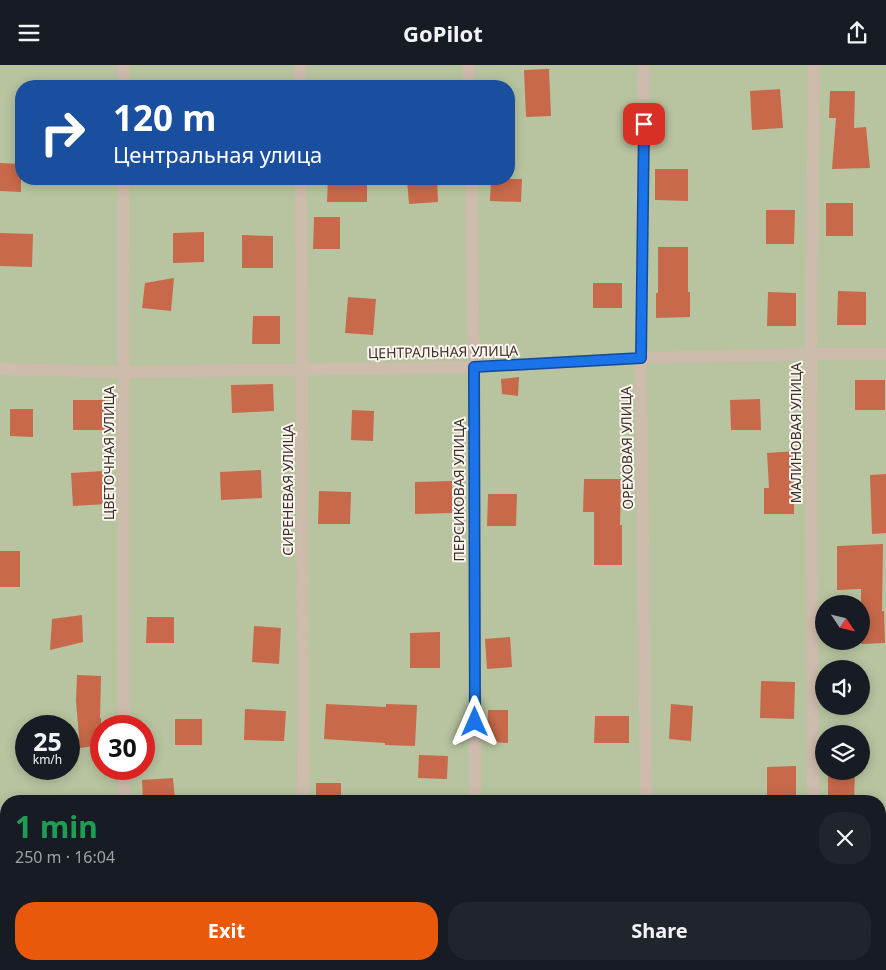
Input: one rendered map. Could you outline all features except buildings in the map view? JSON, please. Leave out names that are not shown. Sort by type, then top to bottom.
[{"type":"street","points":[[123,65],[123,80]]},
{"type":"street","points":[[300,65],[300,80]]},
{"type":"street","points":[[469,65],[469,80]]},
{"type":"street","name":"ОРЕХОВАЯ УЛИЦА","points":[[644,65],[641,358],[646,795]]},
{"type":"street","name":"МАЛИНОВАЯ УЛИЦА","points":[[813,795],[811,354],[814,65]]},
{"type":"street","name":"ЦВЕТОЧНАЯ УЛИЦА","points":[[123,185],[124,715]]},
{"type":"street","name":"СИРЕНЕВАЯ УЛИЦА","points":[[301,185],[303,795]]},
{"type":"street","name":"ПЕРСИКОВАЯ УЛИЦА","points":[[471,185],[474,367],[475,795]]},
{"type":"street","name":"ЦЕНТРАЛЬНАЯ УЛИЦА","points":[[0,369],[124,372],[302,370],[474,367],[641,358],[886,354]]},
{"type":"street","points":[[124,780],[124,795]]},
{"type":"green space","points":[[0,65],[886,65],[886,795],[0,795]]},
{"type":"route","points":[[475,722],[474,367],[641,358],[644,124]]}]
